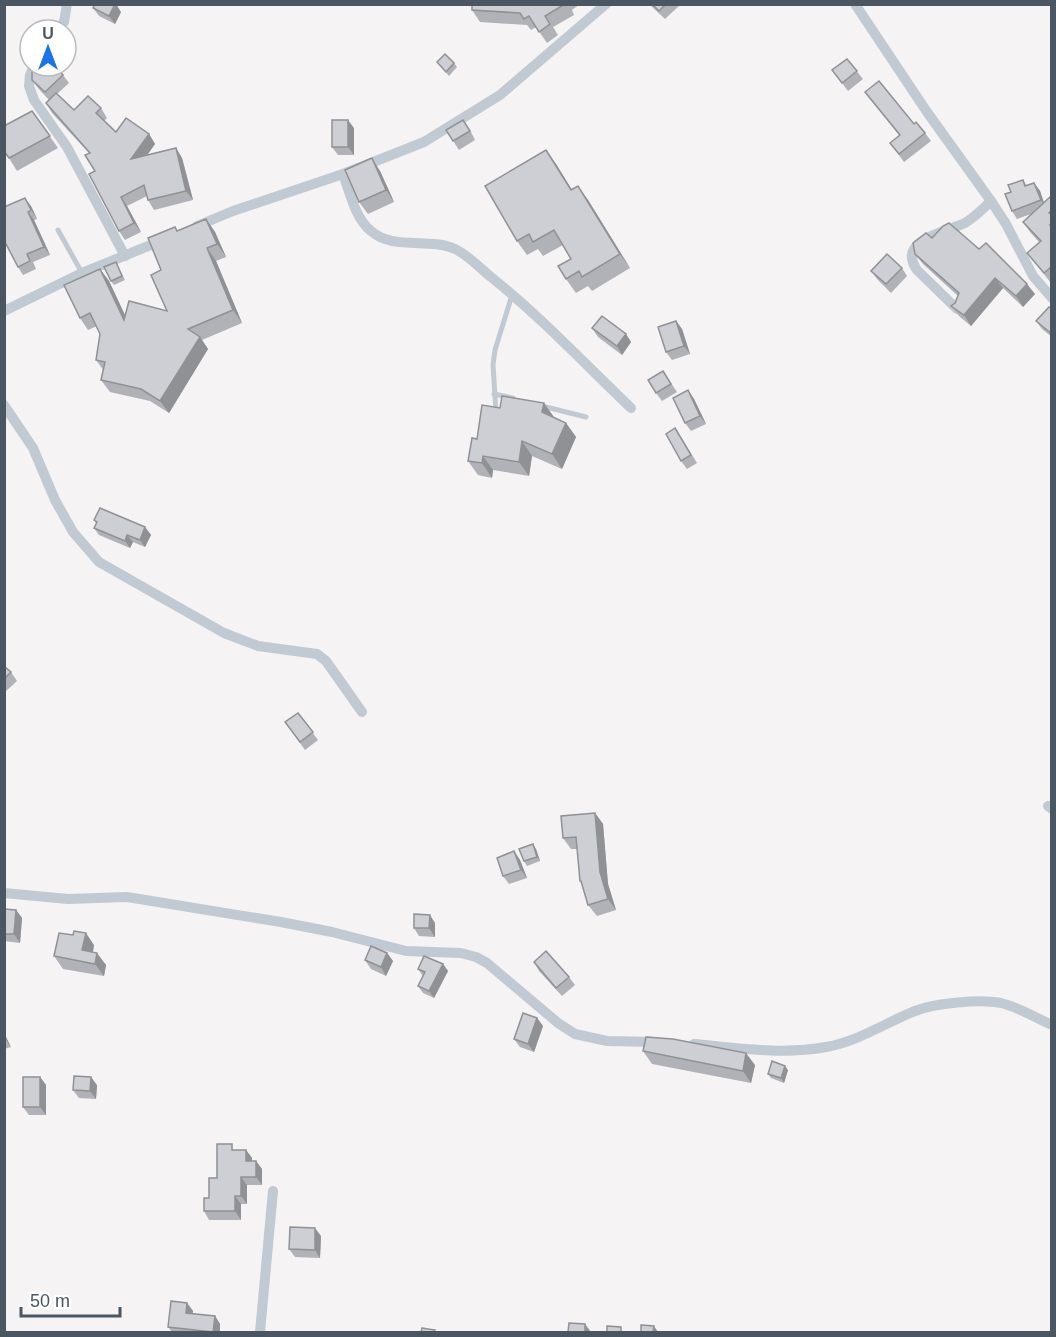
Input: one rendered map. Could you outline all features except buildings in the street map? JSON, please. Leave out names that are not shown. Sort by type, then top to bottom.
[{"type":"street","points":[[190,229],[233,211],[343,174],[424,142],[500,95],[606,4]]},
{"type":"street","points":[[855,4],[927,112],[991,201],[1034,276],[1052,298]]},
{"type":"street","points":[[30,78],[29,86],[34,100],[67,147],[125,256]]},
{"type":"street","points":[[343,174],[358,214],[373,234],[385,240],[454,248],[512,294],[632,408]]},
{"type":"street","points":[[957,309],[917,270],[912,264],[911,255],[915,246],[924,239],[965,223],[991,201]]},
{"type":"street","points":[[4,311],[82,273],[168,238]]},
{"type":"street","points":[[4,405],[33,448],[55,500],[73,532],[99,562],[224,633],[258,646],[317,654],[326,661],[362,712]]},
{"type":"street","points":[[4,893],[68,899],[127,897],[281,922],[406,951],[461,953],[487,963],[558,1023],[575,1034],[607,1041],[792,1051],[854,1041],[930,1006],[948,1004],[1002,1003],[1052,1025]]},
{"type":"street","points":[[260,1332],[273,1191]]},
{"type":"lane","points":[[58,230],[82,273]]},
{"type":"lane","points":[[496,414],[495,350],[512,294]]},
{"type":"lane","points":[[494,394],[517,399]]},
{"type":"lane","points":[[540,405],[586,417]]}]
